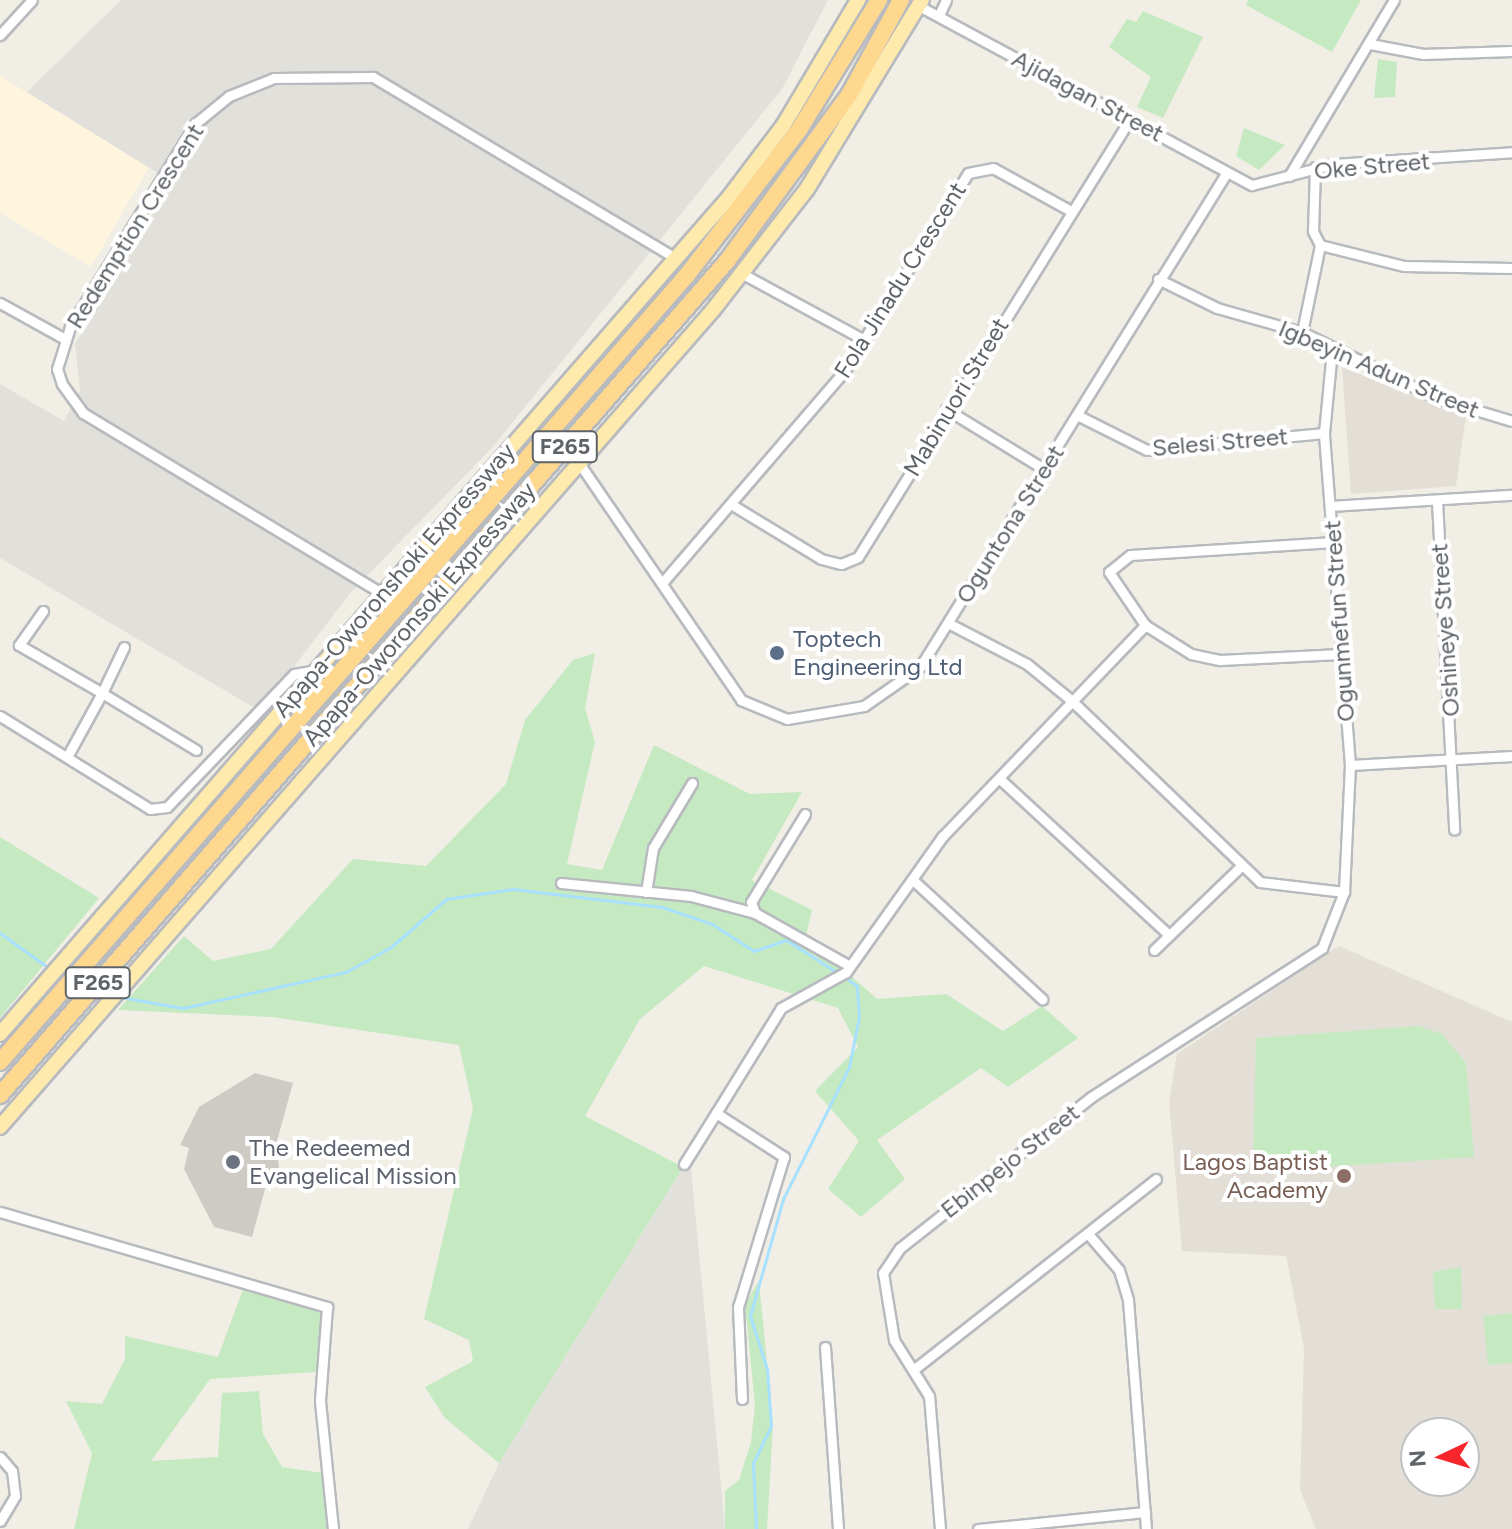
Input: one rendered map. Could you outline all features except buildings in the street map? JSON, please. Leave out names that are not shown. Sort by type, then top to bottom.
[{"type":"highway","name":"Apapa-Oworonsoki Expressway","points":[[0,1062],[687,275],[799,130],[879,0]]},
{"type":"highway","name":"Apapa-Oworonsoki Expressway","points":[[0,1095],[727,261],[849,95],[901,0]]},
{"type":"main road","name":"Apapa-Oworonshoki Expressway","points":[[0,1034],[675,258],[783,126],[858,0]]},
{"type":"main road","name":"Apapa-Oworonsoki Expressway","points":[[0,1127],[741,273],[807,189],[921,3]]},
{"type":"street","points":[[0,35],[32,0]]},
{"type":"street","points":[[939,15],[946,0]]},
{"type":"street","points":[[1289,176],[1394,0]]},
{"type":"street","name":"Ajidagan Street","points":[[921,3],[1238,176]]},
{"type":"street","points":[[1370,44],[1423,54],[1512,51]]},
{"type":"street","name":"Redemption Crescent","points":[[383,594],[83,413],[57,369],[65,339],[196,123],[251,86],[305,73],[354,73],[400,88],[675,258]]},
{"type":"street","name":"Mabinuori Street","points":[[734,506],[821,559],[848,562],[873,538],[946,409],[1130,119]]},
{"type":"street","name":"Oke Street","points":[[1238,176],[1265,186],[1315,167],[1512,152]]},
{"type":"street","points":[[1302,332],[1320,245],[1313,231],[1315,167]]},
{"type":"street","name":"Fola Jinadu Crescent","points":[[662,583],[734,506],[866,341],[974,169],[993,168],[1071,211]]},
{"type":"street","name":"Oguntona Street","points":[[579,463],[741,700],[787,719],[839,714],[884,696],[920,667],[1227,172]]},
{"type":"street","points":[[1320,245],[1404,266],[1512,268]]},
{"type":"street","points":[[741,273],[866,341]]},
{"type":"street","name":"Igbeyin Adun Street","points":[[1158,279],[1217,308],[1302,332],[1332,350],[1436,398],[1512,421]]},
{"type":"street","points":[[0,303],[65,339]]},
{"type":"street","name":"Ogunmefun Street","points":[[1332,350],[1324,433],[1350,765],[1344,892]]},
{"type":"street","points":[[946,409],[1044,469]]},
{"type":"street","name":"Selesi Street","points":[[1077,415],[1147,450],[1324,433]]},
{"type":"street","points":[[1330,506],[1512,495]]},
{"type":"street","name":"Oshineye Street","points":[[1437,501],[1453,760],[1454,830]]},
{"type":"street","points":[[1333,542],[1120,559],[1111,582],[1145,625],[1206,658],[1340,654]]},
{"type":"street","points":[[43,611],[19,645],[196,750]]},
{"type":"street","points":[[948,623],[1027,664],[1072,701],[1241,866],[1272,885],[1344,892]]},
{"type":"street","points":[[684,1164],[781,1008],[801,991],[829,987],[848,969],[942,837],[1001,780],[1145,625]]},
{"type":"street","points":[[67,757],[124,647]]},
{"type":"street","points":[[0,716],[150,809],[167,807],[294,674],[317,670]]},
{"type":"street","points":[[1350,765],[1512,756]]},
{"type":"street","points":[[1001,780],[1169,935]]},
{"type":"street","points":[[646,892],[653,848],[692,783]]},
{"type":"street","points":[[755,913],[751,902],[805,814]]},
{"type":"street","points":[[1154,950],[1241,866]]},
{"type":"street","points":[[913,880],[1042,999]]},
{"type":"street","points":[[561,883],[646,892],[755,913],[848,969]]},
{"type":"street","name":"Ebinpejo Street","points":[[940,1529],[929,1396],[917,1367],[894,1340],[885,1308],[883,1273],[900,1248],[1091,1097],[1322,948],[1344,892]]},
{"type":"street","points":[[716,1113],[784,1157],[738,1307],[742,1399]]},
{"type":"street","points":[[917,1367],[1089,1235],[1156,1179]]},
{"type":"street","points":[[0,1212],[327,1307],[320,1401],[333,1529]]},
{"type":"street","points":[[1089,1235],[1125,1284],[1146,1529]]},
{"type":"street","points":[[825,1347],[838,1529]]},
{"type":"street","points":[[0,1457],[12,1471],[15,1496],[0,1521]]},
{"type":"street","points":[[978,1529],[1145,1512]]},
{"type":"shaded area","points":[[121,0],[828,0],[782,89],[491,449],[351,592],[260,711],[0,558],[0,384],[64,421],[80,391],[75,344],[172,182],[27,92]]},
{"type":"shaded area","points":[[0,76],[149,167],[91,267],[0,213]]},
{"type":"shaded area","points":[[1342,367],[1466,416],[1456,486],[1351,494]]},
{"type":"shaded area","name":"Lagos Baptist Academy","points":[[1339,946],[1512,1022],[1512,1529],[1316,1529],[1300,1490],[1304,1348],[1286,1256],[1182,1251],[1169,1102],[1177,1054]]},
{"type":"shaded area","points":[[683,1167],[691,1168],[725,1529],[468,1529],[499,1463]]},
{"type":"green space","points":[[1248,0],[1361,0],[1332,52],[1246,5]]},
{"type":"green space","points":[[1143,11],[1203,37],[1163,118],[1137,107],[1151,77],[1109,47],[1127,19],[1136,22]]},
{"type":"green space","points":[[1378,59],[1397,62],[1395,97],[1374,98]]},
{"type":"green space","points":[[1244,128],[1285,145],[1259,170],[1236,156]]},
{"type":"green space","points":[[595,653],[585,708],[595,742],[567,864],[602,870],[654,745],[750,794],[802,792],[752,880],[812,910],[806,936],[877,999],[946,994],[1003,1031],[1042,1006],[1078,1038],[1008,1087],[981,1068],[877,1140],[905,1179],[861,1217],[828,1189],[859,1141],[815,1091],[858,1047],[838,1008],[704,966],[640,1019],[585,1116],[683,1167],[499,1463],[445,1418],[425,1387],[473,1361],[469,1340],[424,1319],[473,1109],[459,1045],[272,1017],[118,1010],[184,936],[213,961],[271,949],[353,859],[426,866],[506,784],[525,720],[573,660]]},
{"type":"green space","points":[[0,837],[99,898],[0,1018]]},
{"type":"green space","points":[[1418,1026],[1442,1034],[1466,1063],[1474,1157],[1253,1172],[1256,1038]]},
{"type":"green space","points":[[1461,1267],[1462,1309],[1435,1309],[1433,1272]]},
{"type":"green space","points":[[759,1281],[773,1425],[767,1529],[725,1529],[725,1491],[739,1480],[751,1442],[755,1405],[745,1304]]},
{"type":"green space","points":[[245,1284],[328,1309],[316,1372],[210,1379],[151,1461],[218,1457],[222,1393],[259,1391],[263,1434],[282,1467],[323,1473],[329,1529],[74,1529],[92,1453],[66,1401],[102,1404],[125,1359],[125,1336],[218,1357]]},
{"type":"green space","points":[[1512,1313],[1512,1363],[1488,1365],[1483,1316]]},
{"type":"waterway","points":[[120,997],[183,1008],[346,972],[391,947],[446,899],[513,889],[662,907],[712,924],[754,951],[786,940],[838,973]]},
{"type":"waterway","points":[[0,933],[50,969]]},
{"type":"waterway","points":[[756,1529],[753,1463],[771,1426],[767,1369],[750,1316],[783,1199],[849,1067],[859,1017],[857,986],[844,977]]},
{"type":"place","name":"Toptech Engineering Ltd","points":[[777,653]]},
{"type":"place","name":"The Redeemed Evangelical Mission","points":[[233,1162]]},
{"type":"place","name":"Lagos Baptist Academy","points":[[1344,1176]]}]
